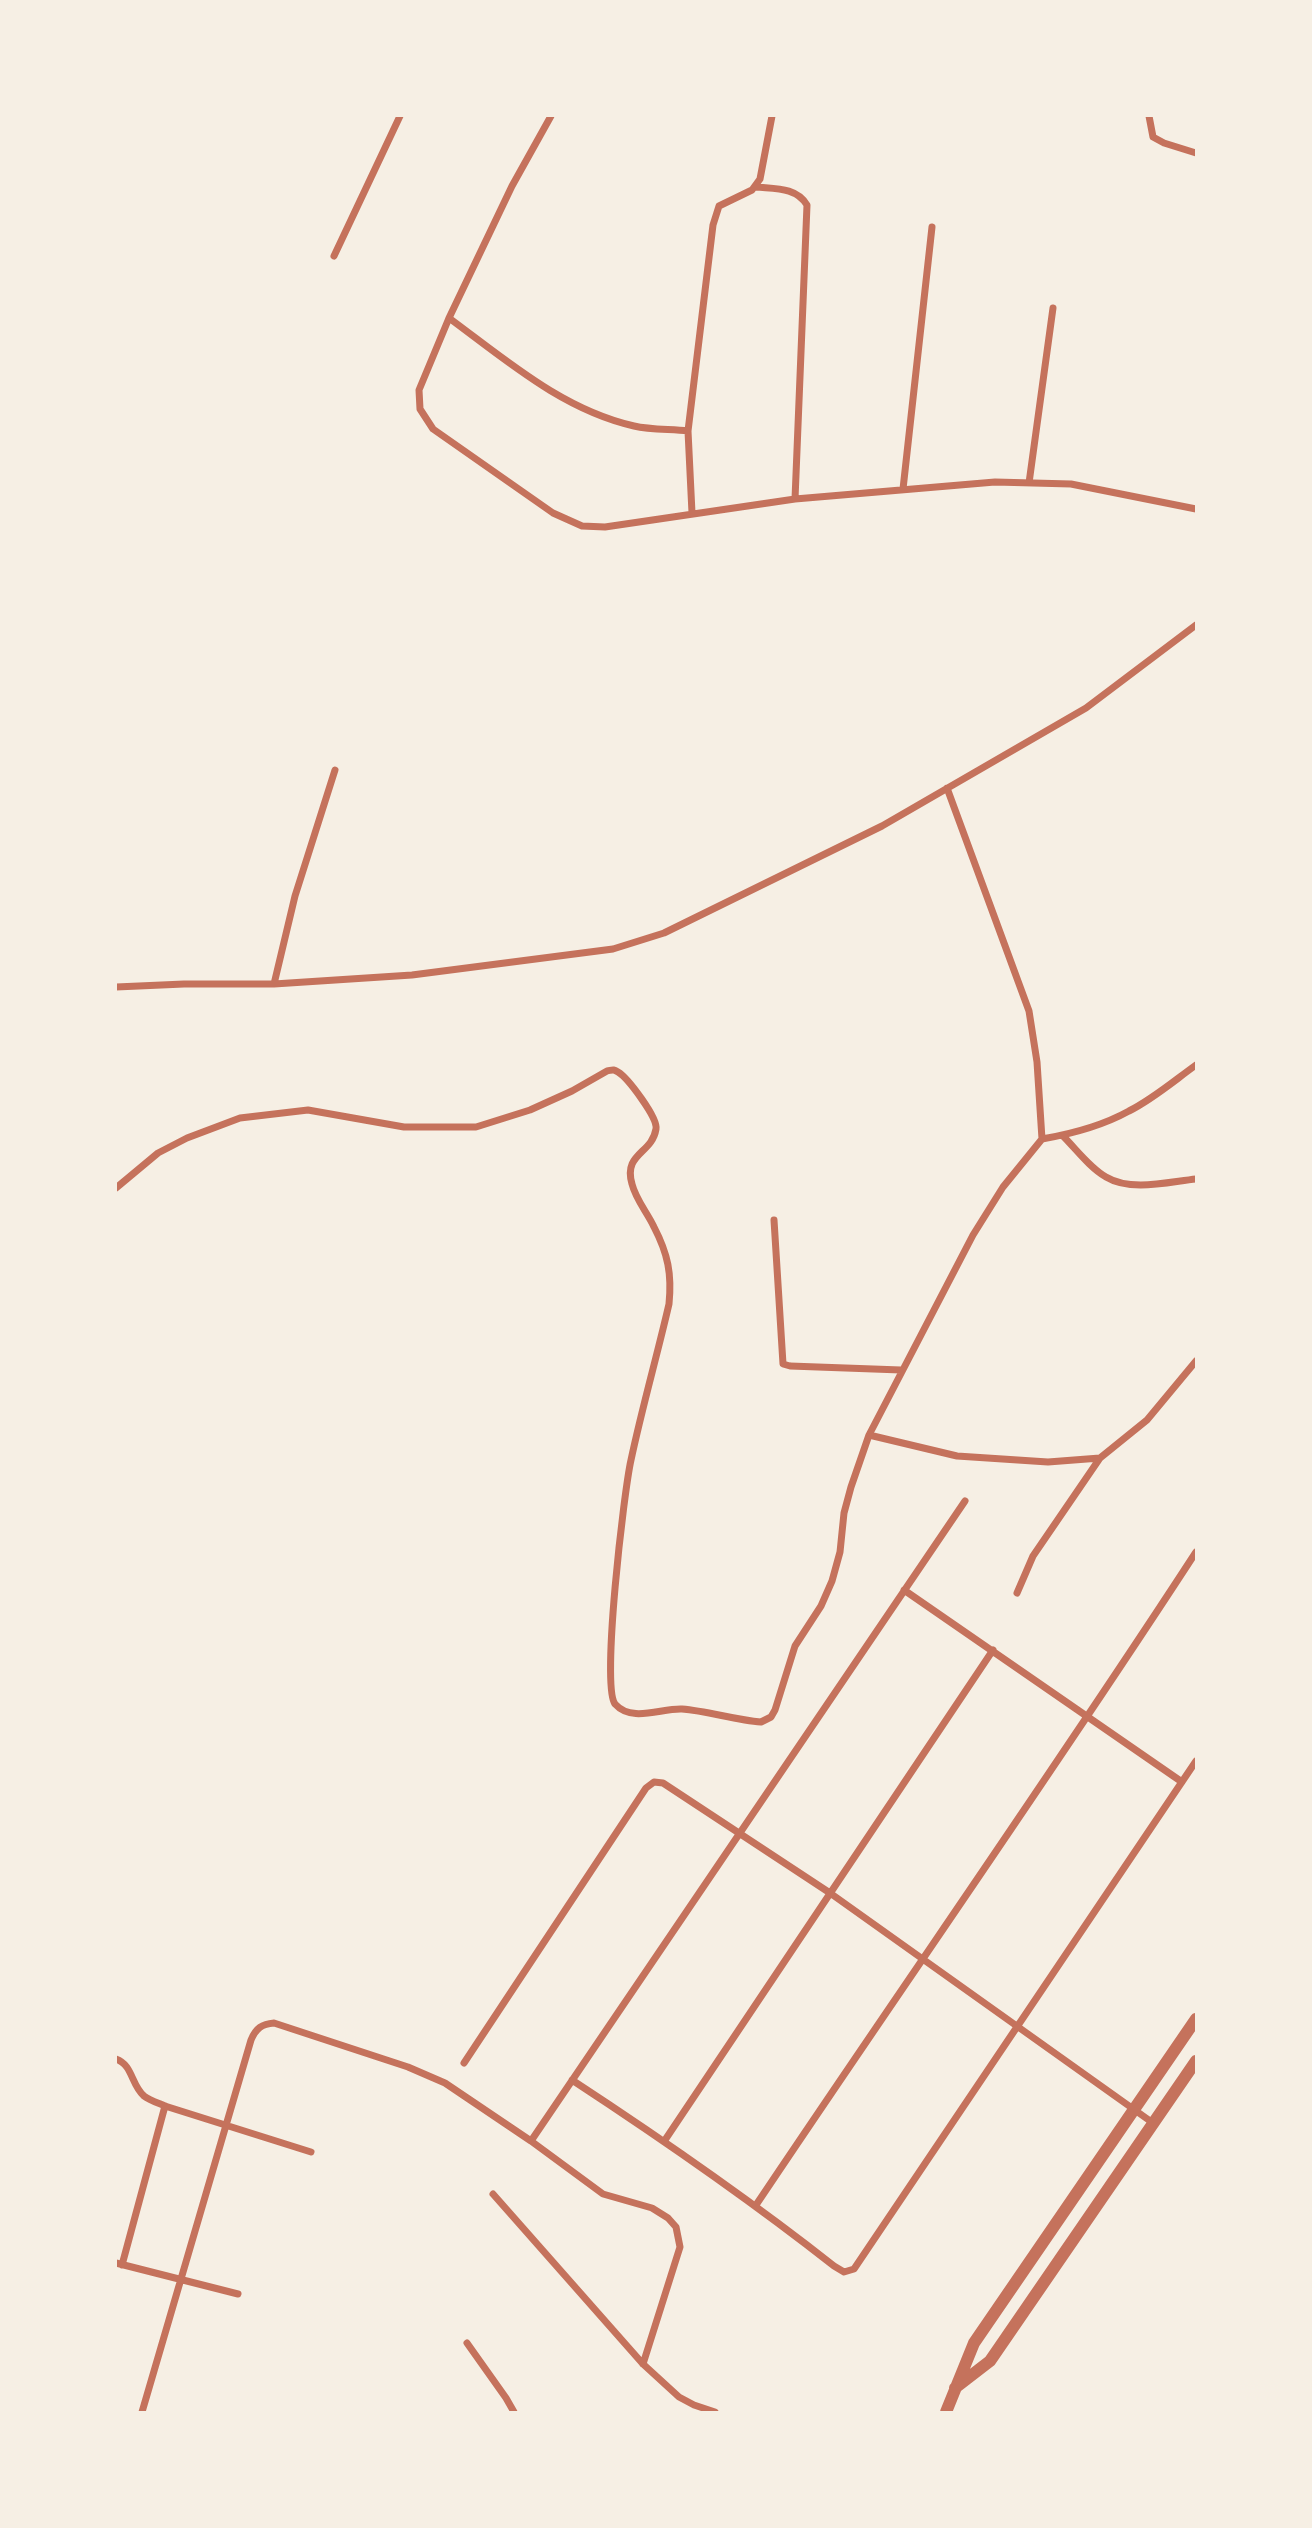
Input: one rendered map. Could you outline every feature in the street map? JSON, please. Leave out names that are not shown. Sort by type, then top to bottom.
[{"type":"street","points":[[334,256],[400,116]]},
{"type":"street","points":[[551,116],[512,186],[449,318],[419,390],[420,410],[433,429],[554,513],[582,526],[605,527],[795,499],[995,482],[1071,484],[1196,509]]},
{"type":"street","points":[[756,187],[760,179],[772,116]]},
{"type":"street","points":[[1149,116],[1153,137],[1196,153]]},
{"type":"street","points":[[692,513],[688,431],[713,225],[719,206],[756,187],[791,191],[802,197],[807,205],[795,499]]},
{"type":"street","points":[[903,489],[932,227]]},
{"type":"street","points":[[1029,483],[1053,308]]},
{"type":"street","points":[[449,318],[536,382],[575,405],[635,426],[688,431]]},
{"type":"street","points":[[116,987],[274,984],[412,975],[613,949],[664,933],[882,827],[1086,708],[1196,625]]},
{"type":"street","points":[[274,984],[295,896],[335,770]]},
{"type":"street","points":[[947,788],[1029,1011],[1037,1062],[1042,1139]]},
{"type":"street","points":[[116,1188],[158,1153],[187,1138],[240,1118],[308,1110],[404,1127],[476,1127],[530,1110],[607,1071],[613,1070],[621,1074],[654,1116],[657,1126],[653,1139],[630,1163],[629,1172],[636,1195],[654,1227],[670,1265],[671,1282],[669,1304],[630,1461],[611,1649],[612,1696],[615,1704],[638,1714],[681,1709],[761,1722],[771,1717],[775,1710],[795,1646],[821,1605],[832,1581],[851,1487],[869,1435],[901,1370],[1003,1187],[1042,1139],[1063,1136],[1131,1111],[1196,1065]]},
{"type":"street","points":[[1063,1136],[1103,1176],[1120,1184],[1152,1184],[1196,1179]]},
{"type":"street","points":[[774,1220],[783,1364],[901,1370]]},
{"type":"street","points":[[1017,1592],[1033,1556],[1100,1458],[1147,1420],[1196,1362]]},
{"type":"street","points":[[869,1435],[957,1456],[1048,1462],[1100,1458]]},
{"type":"street","points":[[531,2141],[965,1501]]},
{"type":"street","points":[[756,2205],[921,1959],[1089,1717],[1196,1552]]},
{"type":"street","points":[[904,1590],[1182,1782]]},
{"type":"street","points":[[665,2140],[993,1650]]},
{"type":"street","points":[[572,2080],[665,2140],[756,2205],[834,2266],[844,2272],[854,2269],[1196,1761]]},
{"type":"street","points":[[464,2063],[646,1788],[654,1782],[663,1783],[830,1894],[1153,2123]]},
{"type":"street","points":[[947,2413],[974,2343],[1196,2019]]},
{"type":"street","points":[[142,2413],[254,2034],[260,2026],[274,2023],[445,2083],[603,2194],[652,2208],[668,2218],[676,2227],[680,2247],[643,2364]]},
{"type":"street","points":[[116,2059],[128,2068],[144,2096],[165,2106],[311,2152]]},
{"type":"street","points":[[955,2388],[990,2361],[1196,2061]]},
{"type":"street","points":[[165,2106],[119,2264],[238,2294]]},
{"type":"street","points":[[493,2194],[643,2364],[680,2397],[715,2413]]},
{"type":"street","points":[[467,2343],[514,2413]]}]
